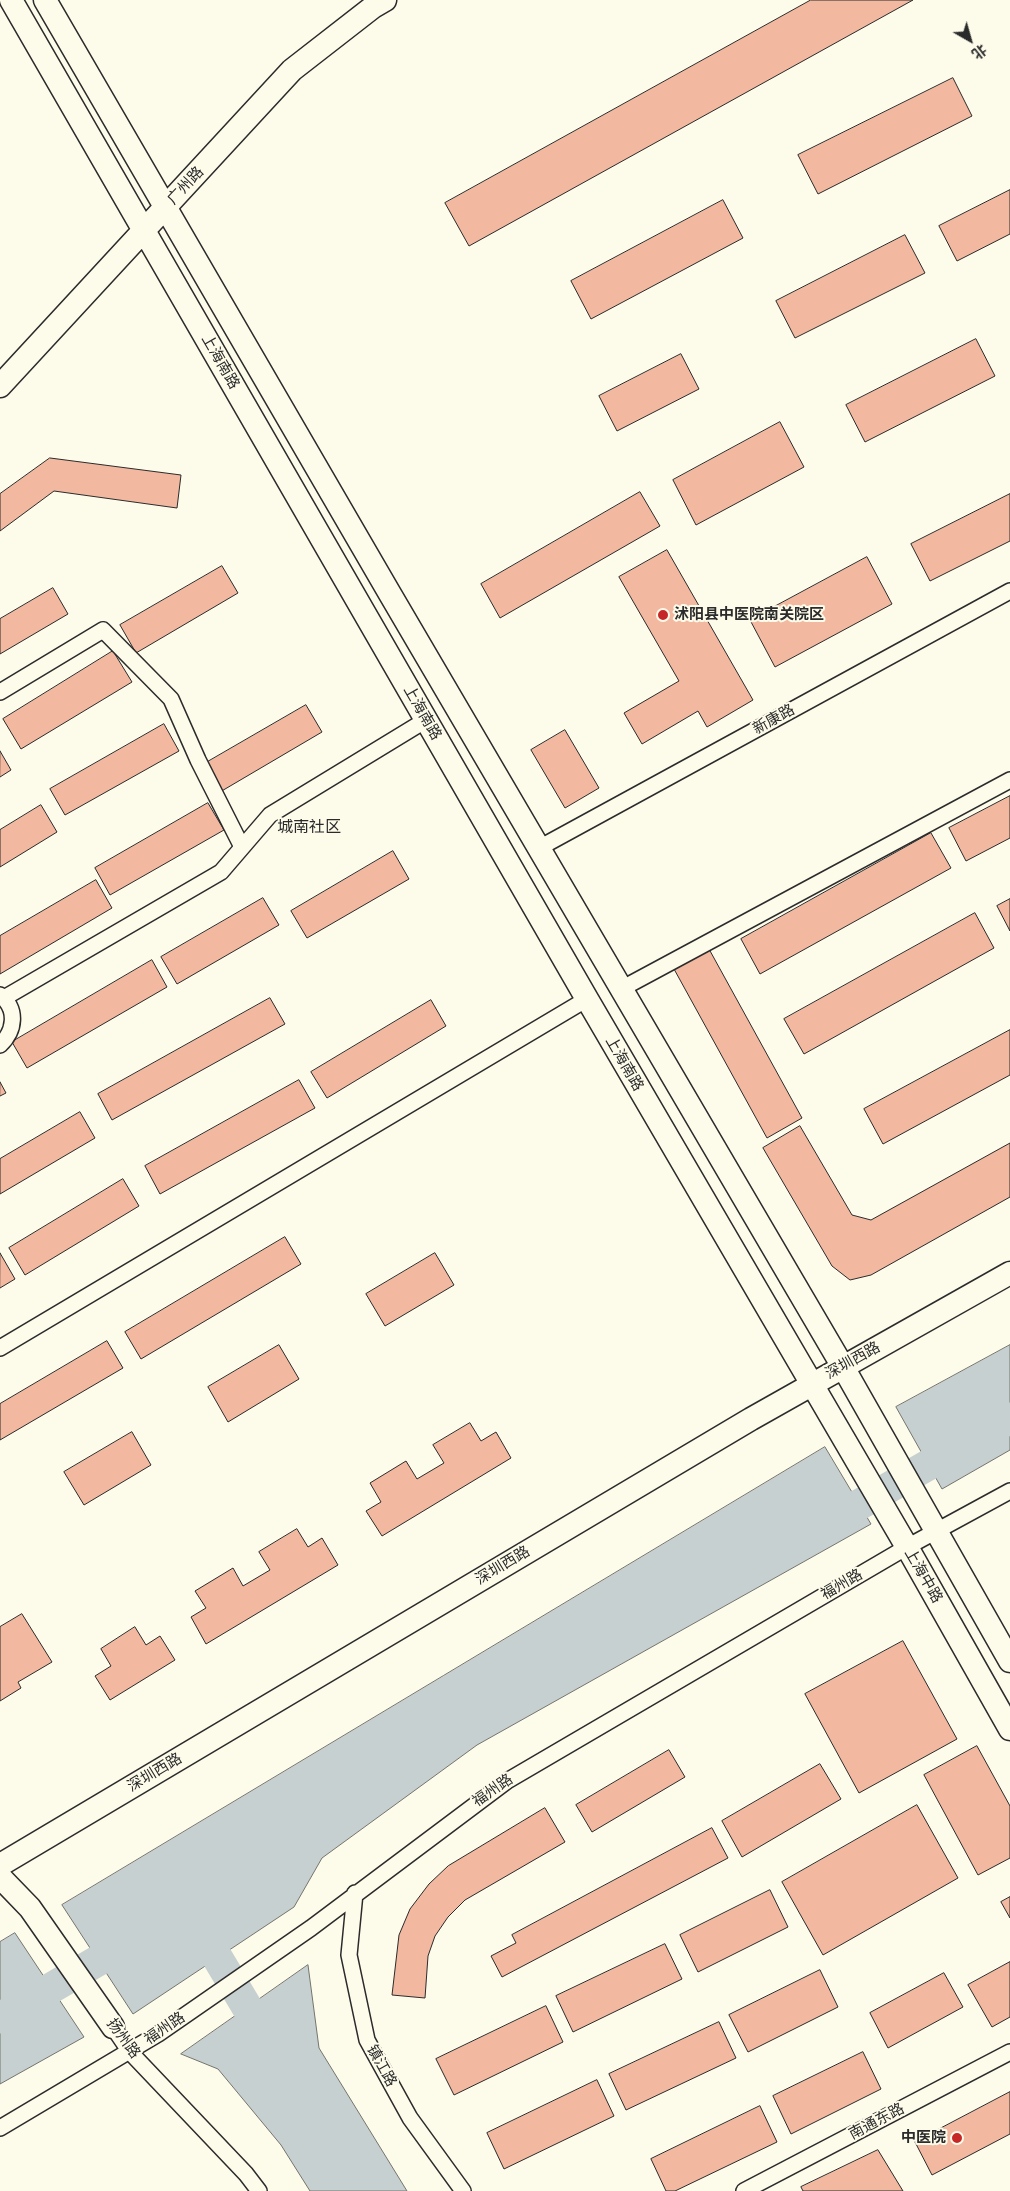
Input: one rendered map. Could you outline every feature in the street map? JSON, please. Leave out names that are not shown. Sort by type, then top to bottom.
[{"type":"main road","name":"上海南路","points":[[11,0],[835,1425]]},
{"type":"main road","name":"上海南路","points":[[45,0],[934,1524]]},
{"type":"main road","name":"广州路","points":[[0,386],[292,70],[373,7],[385,0]]},
{"type":"main road","name":"深圳西路","points":[[0,1865],[812,1384],[1010,1273]]},
{"type":"main road","name":"上海中路","points":[[835,1425],[1010,1729]]},
{"type":"main road","points":[[934,1524],[1010,1661]]},
{"type":"main road","name":"扬州路","points":[[0,1877],[30,1908],[113,2026]]},
{"type":"street","name":"新康路","points":[[539,848],[1010,591]]},
{"type":"street","points":[[0,692],[103,630],[171,700],[198,760],[242,848]]},
{"type":"street","points":[[0,1045],[8,1038],[12,1028],[13,1017],[10,1007],[2,997],[221,872],[270,815],[426,720]]},
{"type":"street","points":[[621,989],[1010,780]]},
{"type":"street","points":[[0,1348],[587,999]]},
{"type":"street","name":"福州路","points":[[0,2128],[158,2034],[311,1928],[506,1780],[903,1541],[934,1524],[1010,1491]]},
{"type":"street","name":"镇江路","points":[[355,1893],[349,1955],[367,2040],[410,2118],[463,2191]]},
{"type":"street","name":"扬州路","points":[[113,2026],[130,2052],[246,2174],[259,2191]]},
{"type":"street","name":"南通东路","points":[[744,2191],[1010,2052]]},
{"type":"shaded area","points":[[1010,1345],[1010,1450],[942,1489],[896,1407]]},
{"type":"shaded area","points":[[825,1447],[871,1524],[477,1745],[322,1858],[294,1907],[133,2014],[62,1905]]},
{"type":"shaded area","points":[[15,1933],[84,2037],[0,2084],[0,1942]]},
{"type":"shaded area","points":[[308,1965],[319,2048],[407,2191],[310,2191],[281,2145],[218,2069],[181,2054]]},
{"type":"building","points":[[811,0],[913,0],[469,246],[445,203]]},
{"type":"building","points":[[953,78],[972,116],[818,194],[798,155]]},
{"type":"building","points":[[1010,190],[1010,234],[957,261],[939,226]]},
{"type":"building","points":[[723,200],[743,238],[591,319],[571,281]]},
{"type":"building","points":[[905,235],[925,273],[795,338],[776,301]]},
{"type":"building","points":[[976,339],[995,376],[865,442],[846,405]]},
{"type":"building","points":[[681,354],[699,389],[617,431],[599,396]]},
{"type":"building","points":[[780,422],[804,467],[696,525],[673,480]]},
{"type":"building","points":[[50,458],[181,475],[177,508],[54,491],[0,531],[0,494]]},
{"type":"building","points":[[640,492],[660,526],[500,618],[481,584]]},
{"type":"building","points":[[1010,494],[1010,541],[930,581],[911,544]]},
{"type":"building","points":[[667,550],[753,700],[707,727],[698,711],[642,744],[624,713],[679,681],[619,577]]},
{"type":"building","points":[[867,557],[892,604],[775,667],[750,620]]},
{"type":"building","points":[[222,566],[238,593],[136,653],[120,625]]},
{"type":"building","points":[[53,588],[68,614],[0,654],[0,619]]},
{"type":"building","points":[[113,651],[132,682],[21,749],[3,719]]},
{"type":"building","points":[[306,705],[322,732],[220,792],[204,764]]},
{"type":"building","points":[[164,724],[179,751],[65,815],[50,789]]},
{"type":"building","points":[[565,730],[599,788],[565,808],[531,750]]},
{"type":"building","points":[[0,751],[11,770],[0,777]]},
{"type":"building","points":[[1010,796],[1010,838],[966,861],[949,828]]},
{"type":"building","points":[[208,803],[224,830],[110,895],[95,868]]},
{"type":"building","points":[[41,805],[57,832],[0,867],[0,830]]},
{"type":"building","points":[[931,833],[951,868],[760,974],[741,939]]},
{"type":"building","points":[[393,851],[409,879],[307,938],[291,911]]},
{"type":"building","points":[[96,880],[112,908],[0,974],[0,936]]},
{"type":"building","points":[[263,898],[279,925],[177,984],[161,957]]},
{"type":"building","points":[[1010,899],[1010,931],[997,906]]},
{"type":"building","points":[[975,913],[994,948],[804,1054],[784,1019]]},
{"type":"building","points":[[709,949],[802,1118],[767,1138],[674,969]]},
{"type":"building","points":[[152,960],[167,987],[27,1068],[12,1042]]},
{"type":"building","points":[[270,998],[285,1024],[112,1120],[98,1094]]},
{"type":"building","points":[[431,1000],[446,1026],[327,1098],[311,1072]]},
{"type":"building","points":[[1010,1030],[1010,1075],[883,1144],[864,1109]]},
{"type":"building","points":[[299,1080],[315,1108],[160,1194],[145,1166]]},
{"type":"building","points":[[0,1082],[6,1093],[0,1096]]},
{"type":"building","points":[[80,1112],[95,1138],[0,1194],[0,1159]]},
{"type":"building","points":[[800,1126],[852,1215],[871,1220],[1010,1143],[1010,1197],[871,1275],[850,1280],[832,1266],[763,1148]]},
{"type":"building","points":[[123,1179],[139,1206],[25,1275],[9,1248]]},
{"type":"building","points":[[285,1237],[301,1264],[141,1359],[125,1332]]},
{"type":"building","points":[[0,1253],[15,1279],[0,1288]]},
{"type":"building","points":[[435,1253],[454,1285],[385,1326],[366,1294]]},
{"type":"building","points":[[107,1341],[123,1368],[0,1440],[0,1404]]},
{"type":"building","points":[[279,1345],[299,1379],[228,1422],[208,1387]]},
{"type":"building","points":[[470,1423],[481,1441],[496,1432],[511,1458],[382,1536],[366,1511],[381,1502],[370,1483],[406,1461],[417,1479],[444,1463],[433,1445]]},
{"type":"building","points":[[132,1432],[151,1465],[84,1505],[64,1472]]},
{"type":"building","points":[[297,1529],[308,1547],[322,1538],[338,1565],[206,1644],[191,1617],[206,1608],[195,1591],[233,1568],[243,1586],[270,1570],[259,1552]]},
{"type":"building","points":[[22,1614],[52,1662],[18,1682],[21,1688],[0,1701],[0,1627]]},
{"type":"building","points":[[135,1627],[146,1645],[160,1636],[175,1660],[110,1700],[95,1676],[111,1666],[101,1649]]},
{"type":"building","points":[[903,1641],[957,1739],[859,1793],[805,1694]]},
{"type":"building","points":[[977,1746],[1010,1806],[1010,1858],[978,1875],[924,1775]]},
{"type":"building","points":[[669,1750],[685,1777],[592,1832],[576,1805]]},
{"type":"building","points":[[820,1764],[841,1799],[742,1857],[722,1821]]},
{"type":"building","points":[[917,1805],[958,1878],[823,1955],[782,1882]]},
{"type":"building","points":[[545,1808],[565,1842],[465,1900],[448,1917],[435,1936],[428,1956],[425,1998],[392,1995],[399,1935],[410,1909],[429,1884],[448,1866]]},
{"type":"building","points":[[712,1828],[728,1858],[502,1977],[491,1956],[516,1943],[512,1935]]},
{"type":"building","points":[[770,1890],[788,1927],[698,1972],[680,1935]]},
{"type":"building","points":[[1010,1897],[1010,1918],[1001,1902]]},
{"type":"building","points":[[665,1944],[682,1979],[573,2032],[556,1996]]},
{"type":"building","points":[[1010,1962],[1010,2017],[992,2027],[968,1985]]},
{"type":"building","points":[[820,1970],[838,2007],[748,2052],[729,2015]]},
{"type":"building","points":[[944,1973],[963,2007],[888,2048],[870,2013]]},
{"type":"building","points":[[546,2006],[563,2042],[454,2095],[436,2059]]},
{"type":"building","points":[[719,2022],[736,2058],[626,2110],[609,2074]]},
{"type":"building","points":[[863,2052],[881,2089],[791,2134],[773,2096]]},
{"type":"building","points":[[597,2080],[614,2116],[504,2169],[487,2133]]},
{"type":"building","points":[[1010,2092],[1010,2134],[932,2175],[915,2142]]},
{"type":"building","points":[[760,2106],[777,2142],[675,2191],[666,2191],[651,2159]]},
{"type":"building","points":[[878,2150],[903,2191],[803,2191],[801,2187]]},
{"type":"waterway","points":[[822,1526],[1010,1418]]},
{"type":"waterway","points":[[196,1922],[269,2044]]},
{"type":"waterway","points":[[0,2018],[135,1939]]},
{"type":"place","name":"沭阳县中医院南关院区","points":[[663,615]]},
{"type":"place","name":"中医院","points":[[957,2138]]},
{"type":"district","name":"城南社区","points":[[309,828]]}]
